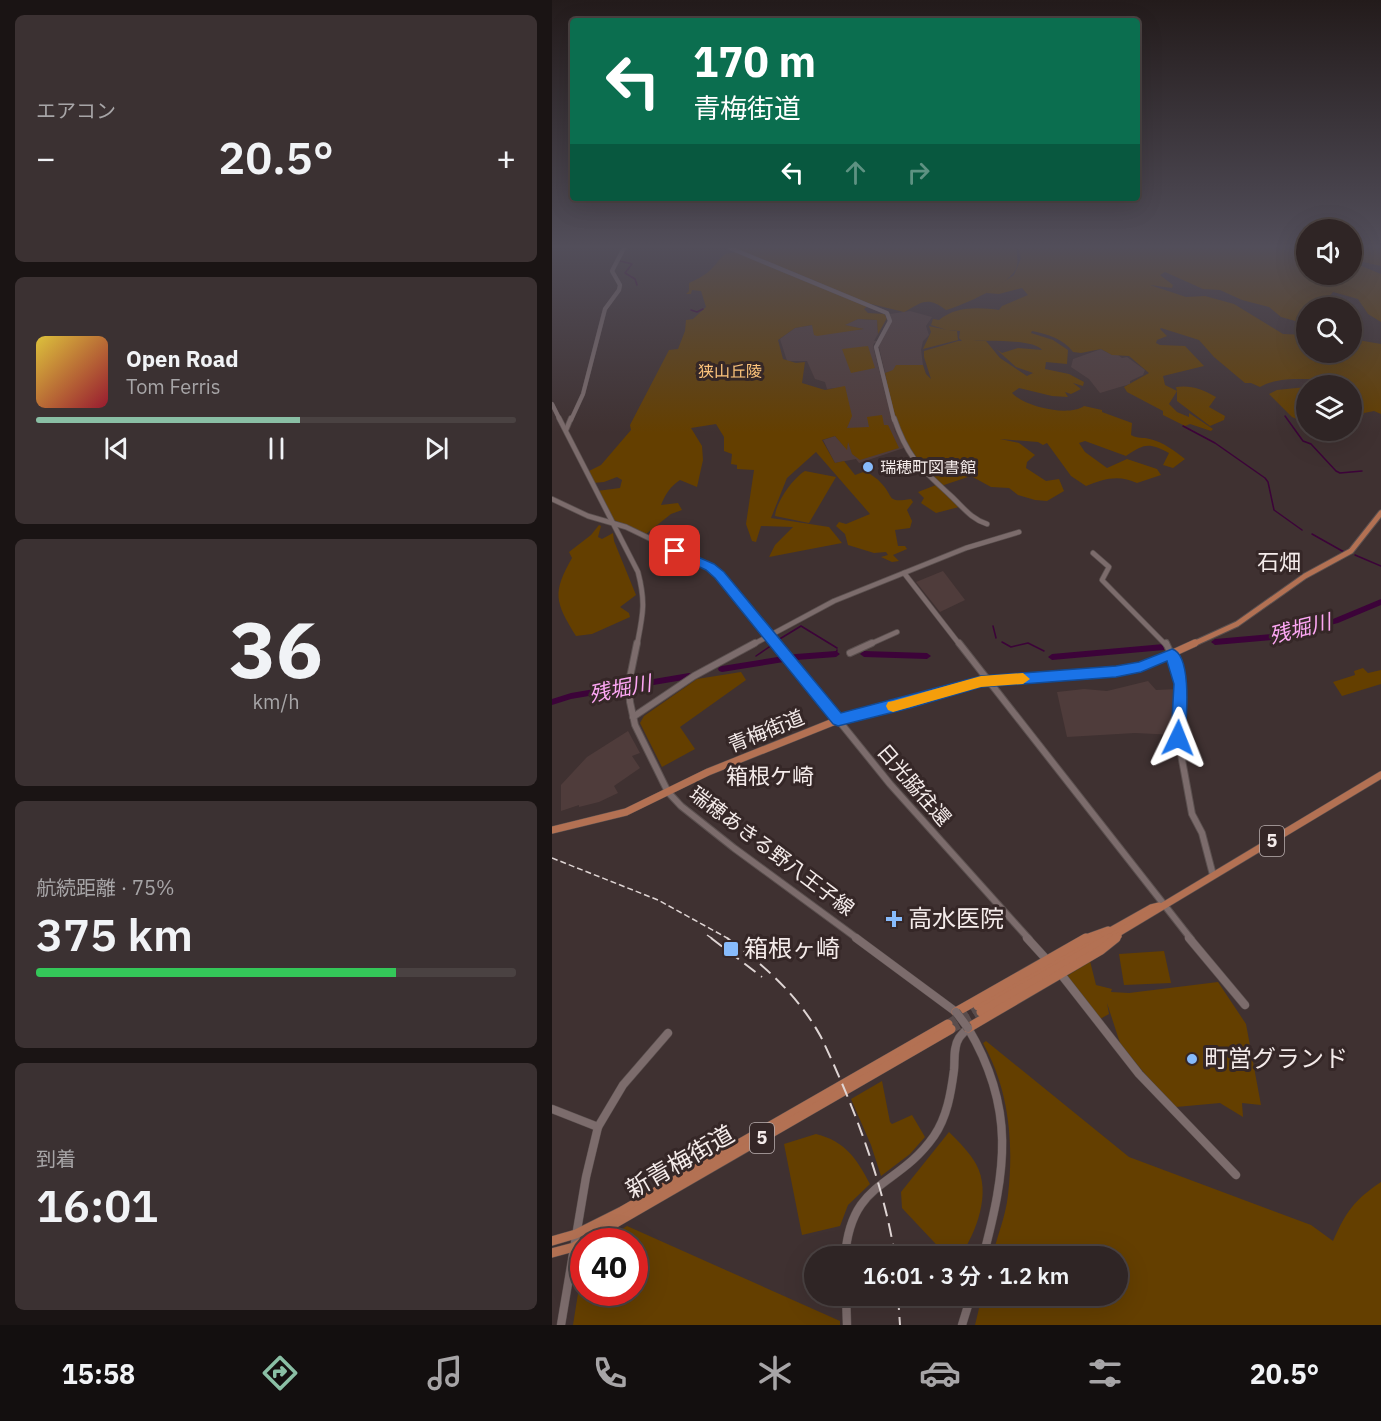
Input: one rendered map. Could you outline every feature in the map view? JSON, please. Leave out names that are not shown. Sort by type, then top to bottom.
[{"type":"main road","name":"青梅街道","points":[[552,830],[626,812],[708,772],[838,720],[988,680],[1116,672],[1141,666],[1242,622],[1305,576],[1353,549],[1381,513]]},
{"type":"main road","name":"5","points":[[980,1009],[1120,929],[1154,913],[1162,905],[1381,775]]},
{"type":"main road","points":[[956,1011],[1091,935],[1120,929]]},
{"type":"main road","points":[[968,1028],[1111,943],[1120,929]]},
{"type":"main road","name":"新青梅街道","points":[[587,1228],[949,1027],[606,1228]]},
{"type":"main road","name":"新青梅街道","points":[[552,1241],[570,1236]]},
{"type":"main road","name":"新青梅街道","points":[[552,1253],[570,1248]]},
{"type":"street","points":[[566,430],[584,394],[605,310]]},
{"type":"street","points":[[879,310],[887,313],[890,321],[876,346],[899,436],[922,471],[953,498],[971,518],[987,524]]},
{"type":"street","name":"瑞穂あきる野八王子線","points":[[552,404],[638,572],[644,595],[644,615],[629,691],[635,725],[668,792],[681,806],[734,848],[956,1011],[988,1065],[999,1102],[1003,1133],[1001,1186],[986,1246]]},
{"type":"street","name":"日光脇往還","points":[[552,499],[588,516],[626,527],[713,568],[890,784],[1047,960]]},
{"type":"street","points":[[633,717],[694,676],[834,601],[966,548],[1019,532]]},
{"type":"street","points":[[1093,553],[1109,567],[1102,579],[1107,586],[1159,635],[1172,654],[1180,680],[1178,738],[1184,774],[1192,814],[1202,833],[1213,875]]},
{"type":"street","points":[[904,573],[1162,905],[1245,1005]]},
{"type":"street","points":[[850,653],[897,632]]},
{"type":"street","points":[[1060,974],[1139,1074],[1236,1175]]},
{"type":"street","points":[[845,1246],[846,1232],[856,1208],[880,1184],[916,1157],[936,1134],[950,1098],[956,1046],[968,1028]]},
{"type":"street","points":[[577,1228],[598,1126],[623,1085],[668,1033]]},
{"type":"street","points":[[552,1109],[598,1126]]},
{"type":"street","points":[[561,1325],[570,1271]]},
{"type":"street","points":[[846,1306],[847,1325]]},
{"type":"street","points":[[962,1325],[968,1306]]},
{"type":"shaded area","points":[[910,311],[932,317],[926,326],[929,335],[923,341],[921,350],[923,365],[885,373],[878,343],[874,343],[873,346],[895,431],[904,448],[859,463],[856,459],[835,463],[823,440],[835,436],[847,449],[845,387],[827,389],[825,382],[815,379],[807,361],[787,361],[780,339],[795,328],[813,325],[814,334],[864,329],[844,325],[858,319],[877,320],[878,334],[874,341],[878,341],[891,320],[890,314]]},
{"type":"shaded area","points":[[1101,349],[1112,355],[1127,357],[1145,370],[1143,375],[1130,381],[1130,384],[1100,393],[1089,379],[1071,367],[1073,359]]},
{"type":"shaded area","points":[[943,571],[965,600],[940,612],[916,582]]},
{"type":"shaded area","points":[[1148,681],[1156,690],[1178,689],[1175,735],[1135,733],[1067,737],[1057,692],[1084,689],[1107,691]]},
{"type":"shaded area","points":[[628,731],[640,753],[632,756],[640,768],[614,786],[618,793],[599,802],[561,811],[561,785],[587,757]]},
{"type":"green space","name":"狭山丘陵","points":[[703,310],[865,310],[868,313],[884,314],[887,318],[878,334],[877,320],[858,319],[845,325],[864,329],[817,336],[814,335],[812,325],[795,328],[778,340],[783,359],[796,363],[805,362],[802,383],[825,390],[845,386],[852,416],[847,428],[869,427],[867,417],[882,415],[884,425],[888,425],[899,448],[860,460],[852,454],[848,442],[847,450],[835,436],[822,440],[835,463],[844,461],[855,475],[866,471],[879,481],[892,498],[911,499],[913,502],[907,510],[912,521],[910,528],[895,530],[898,546],[905,546],[907,549],[893,555],[899,561],[892,562],[881,557],[888,555],[886,552],[874,553],[848,545],[845,534],[836,526],[839,522],[846,524],[870,514],[816,452],[787,478],[771,518],[829,527],[842,543],[769,557],[775,545],[793,527],[761,526],[756,542],[752,541],[746,524],[754,470],[737,469],[737,465],[731,464],[732,454],[724,451],[724,437],[716,424],[691,428],[702,446],[703,460],[697,487],[680,480],[667,494],[661,505],[678,503],[682,510],[671,514],[646,534],[614,520],[597,491],[620,488],[622,480],[617,477],[593,483],[587,472],[601,465],[631,430],[630,425],[669,350],[678,349],[685,331],[686,320],[693,319]]},
{"type":"green space","points":[[960,310],[1244,310],[1283,334],[1296,335],[1296,363],[1362,363],[1362,341],[1381,344],[1381,414],[1374,411],[1364,413],[1362,418],[1362,375],[1296,375],[1296,379],[1260,387],[1245,383],[1214,357],[1199,340],[1161,328],[1167,336],[1157,340],[1156,343],[1185,346],[1204,366],[1163,376],[1165,385],[1177,391],[1169,404],[1177,412],[1189,417],[1189,413],[1213,429],[1211,431],[1190,424],[1185,426],[1163,415],[1163,411],[1127,392],[1124,387],[1149,373],[1129,356],[1112,355],[1101,349],[1081,353],[1073,352],[1060,340],[1032,331],[1031,333],[1053,340],[1068,350],[1067,364],[1046,362],[1045,369],[1069,374],[1084,382],[1083,386],[1073,383],[1081,389],[1071,394],[1065,392],[1068,397],[1052,396],[1019,388],[1012,393],[1018,398],[1047,409],[1068,411],[1084,406],[1102,410],[1102,412],[1132,423],[1131,435],[1160,442],[1185,459],[1173,468],[1163,465],[1169,453],[1157,447],[1143,447],[1126,456],[1085,441],[1079,443],[1085,452],[1107,468],[1127,459],[1157,469],[1161,475],[1137,483],[1111,478],[1086,486],[1071,476],[1047,443],[1043,445],[1038,442],[1000,439],[1019,443],[1035,455],[1027,462],[1026,468],[1046,481],[1059,479],[1064,491],[1047,501],[1035,500],[1018,495],[1009,488],[991,487],[971,476],[941,486],[928,472],[902,434],[885,373],[893,370],[896,365],[923,365],[926,374],[931,379],[924,351],[962,341],[959,338],[960,331],[949,330],[957,331],[958,340],[923,349],[931,332],[929,326],[947,330],[931,325],[933,319],[939,320],[945,315]],"holes":[[[986,341],[1017,342],[1037,346],[1042,350],[1018,348],[1002,353],[996,349],[1016,367],[1036,374],[1027,376],[1000,358]]]},
{"type":"green space","points":[[1272,310],[1296,310],[1296,321],[1281,317]]},
{"type":"green space","points":[[1365,310],[1381,310],[1381,322]]},
{"type":"green space","points":[[868,346],[875,368],[851,373],[842,349]]},
{"type":"green space","points":[[1176,387],[1192,387],[1216,397],[1209,407],[1225,416],[1224,420],[1210,426],[1177,401]]},
{"type":"green space","points":[[1296,388],[1296,419],[1269,394],[1277,390]]},
{"type":"green space","points":[[805,471],[836,477],[809,523],[775,516],[778,504],[786,491]]},
{"type":"green space","points":[[936,485],[959,507],[936,513],[921,503],[924,498],[918,492]]},
{"type":"green space","points":[[599,525],[601,526],[598,537],[602,539],[613,533],[614,541],[636,595],[620,607],[629,613],[630,617],[592,634],[576,636],[560,606],[559,589],[572,558],[569,552],[591,535]]},
{"type":"green space","points":[[1363,668],[1368,673],[1381,670],[1381,684],[1342,696],[1333,682],[1355,675],[1354,671]]},
{"type":"green space","points":[[741,672],[746,680],[680,727],[695,749],[662,767],[640,723],[644,716],[697,679]]},
{"type":"green space","points":[[1164,951],[1171,983],[1124,985],[1119,954]]},
{"type":"green space","name":"町営グランド","points":[[1090,961],[1096,985],[1112,989],[1111,992],[1129,993],[1218,982],[1246,1024],[1261,1105],[1242,1103],[1243,1117],[1220,1103],[1176,1107],[1120,1043],[1107,1003],[1109,1014],[1100,1019],[1067,976]]},
{"type":"green space","points":[[986,1041],[1129,1157],[1311,1225],[1333,1241],[1352,1207],[1381,1182],[1381,1325],[975,1325],[980,1306],[1128,1306],[1128,1246],[995,1246],[1007,1203],[1010,1136],[999,1079],[983,1043]]},
{"type":"green space","points":[[882,1081],[890,1122],[892,1124],[912,1115],[925,1137],[910,1154],[881,1176],[871,1145],[851,1099]]},
{"type":"green space","points":[[949,1132],[967,1151],[981,1175],[980,1212],[966,1246],[938,1246],[902,1208],[901,1192]]},
{"type":"green space","points":[[816,1134],[835,1141],[849,1152],[870,1184],[848,1205],[840,1226],[802,1235],[784,1144]]},
{"type":"green space","points":[[648,1235],[840,1321],[840,1325],[573,1325],[576,1306],[648,1306]]},
{"type":"waterway","points":[[691,310],[697,312],[701,310]]},
{"type":"waterway","points":[[1285,416],[1303,441],[1311,444],[1336,471],[1340,473],[1362,471]]},
{"type":"waterway","points":[[1183,426],[1215,443],[1265,478],[1268,482],[1274,510],[1302,530]]},
{"type":"waterway","points":[[1312,534],[1344,552]]},
{"type":"waterway","points":[[1355,555],[1381,566]]},
{"type":"waterway","name":"残堀川","points":[[1215,642],[1272,637],[1335,621],[1381,602]]},
{"type":"waterway","points":[[778,640],[801,626],[837,648]]},
{"type":"waterway","points":[[993,626],[996,638]]},
{"type":"waterway","points":[[1002,642],[1011,647],[1028,643],[1044,651]]},
{"type":"waterway","points":[[756,656],[772,645]]},
{"type":"waterway","name":"残堀川","points":[[1052,657],[1164,647]]},
{"type":"waterway","name":"残堀川","points":[[836,654],[837,650]]},
{"type":"waterway","name":"残堀川","points":[[722,669],[796,657],[836,654]]},
{"type":"waterway","name":"残堀川","points":[[864,654],[927,656]]},
{"type":"waterway","name":"残堀川","points":[[552,702],[571,696],[689,676]]},
{"type":"tunnel","points":[[948,1024],[978,1006]]},
{"type":"tunnel","points":[[951,1029],[981,1012]]},
{"type":"railway","points":[[552,858],[658,900],[729,939]]},
{"type":"railway","points":[[707,935],[713,939]]},
{"type":"railway","points":[[711,938],[762,977]]},
{"type":"railway","points":[[727,938],[780,982],[802,1008],[821,1037],[845,1089],[866,1145],[883,1201],[893,1246]]},
{"type":"railway","points":[[899,1306],[900,1325]]},
{"type":"slow traffic","points":[[893,706],[981,681],[1023,679]]},
{"type":"place","name":"瑞穂町図書館","points":[[868,467]]},
{"type":"place","name":"高水医院","points":[[894,919]]},
{"type":"place","name":"箱根ヶ崎","points":[[731,949]]},
{"type":"place","name":"町営グランド","points":[[1192,1059]]},
{"type":"district","name":"石畑","points":[[1279,562]]},
{"type":"district","name":"箱根ケ崎","points":[[770,776]]},
{"type":"route","points":[[675,551],[713,568],[720,575],[838,720],[981,681],[1116,672],[1141,666],[1172,654],[1181,684],[1178,738]]}]
